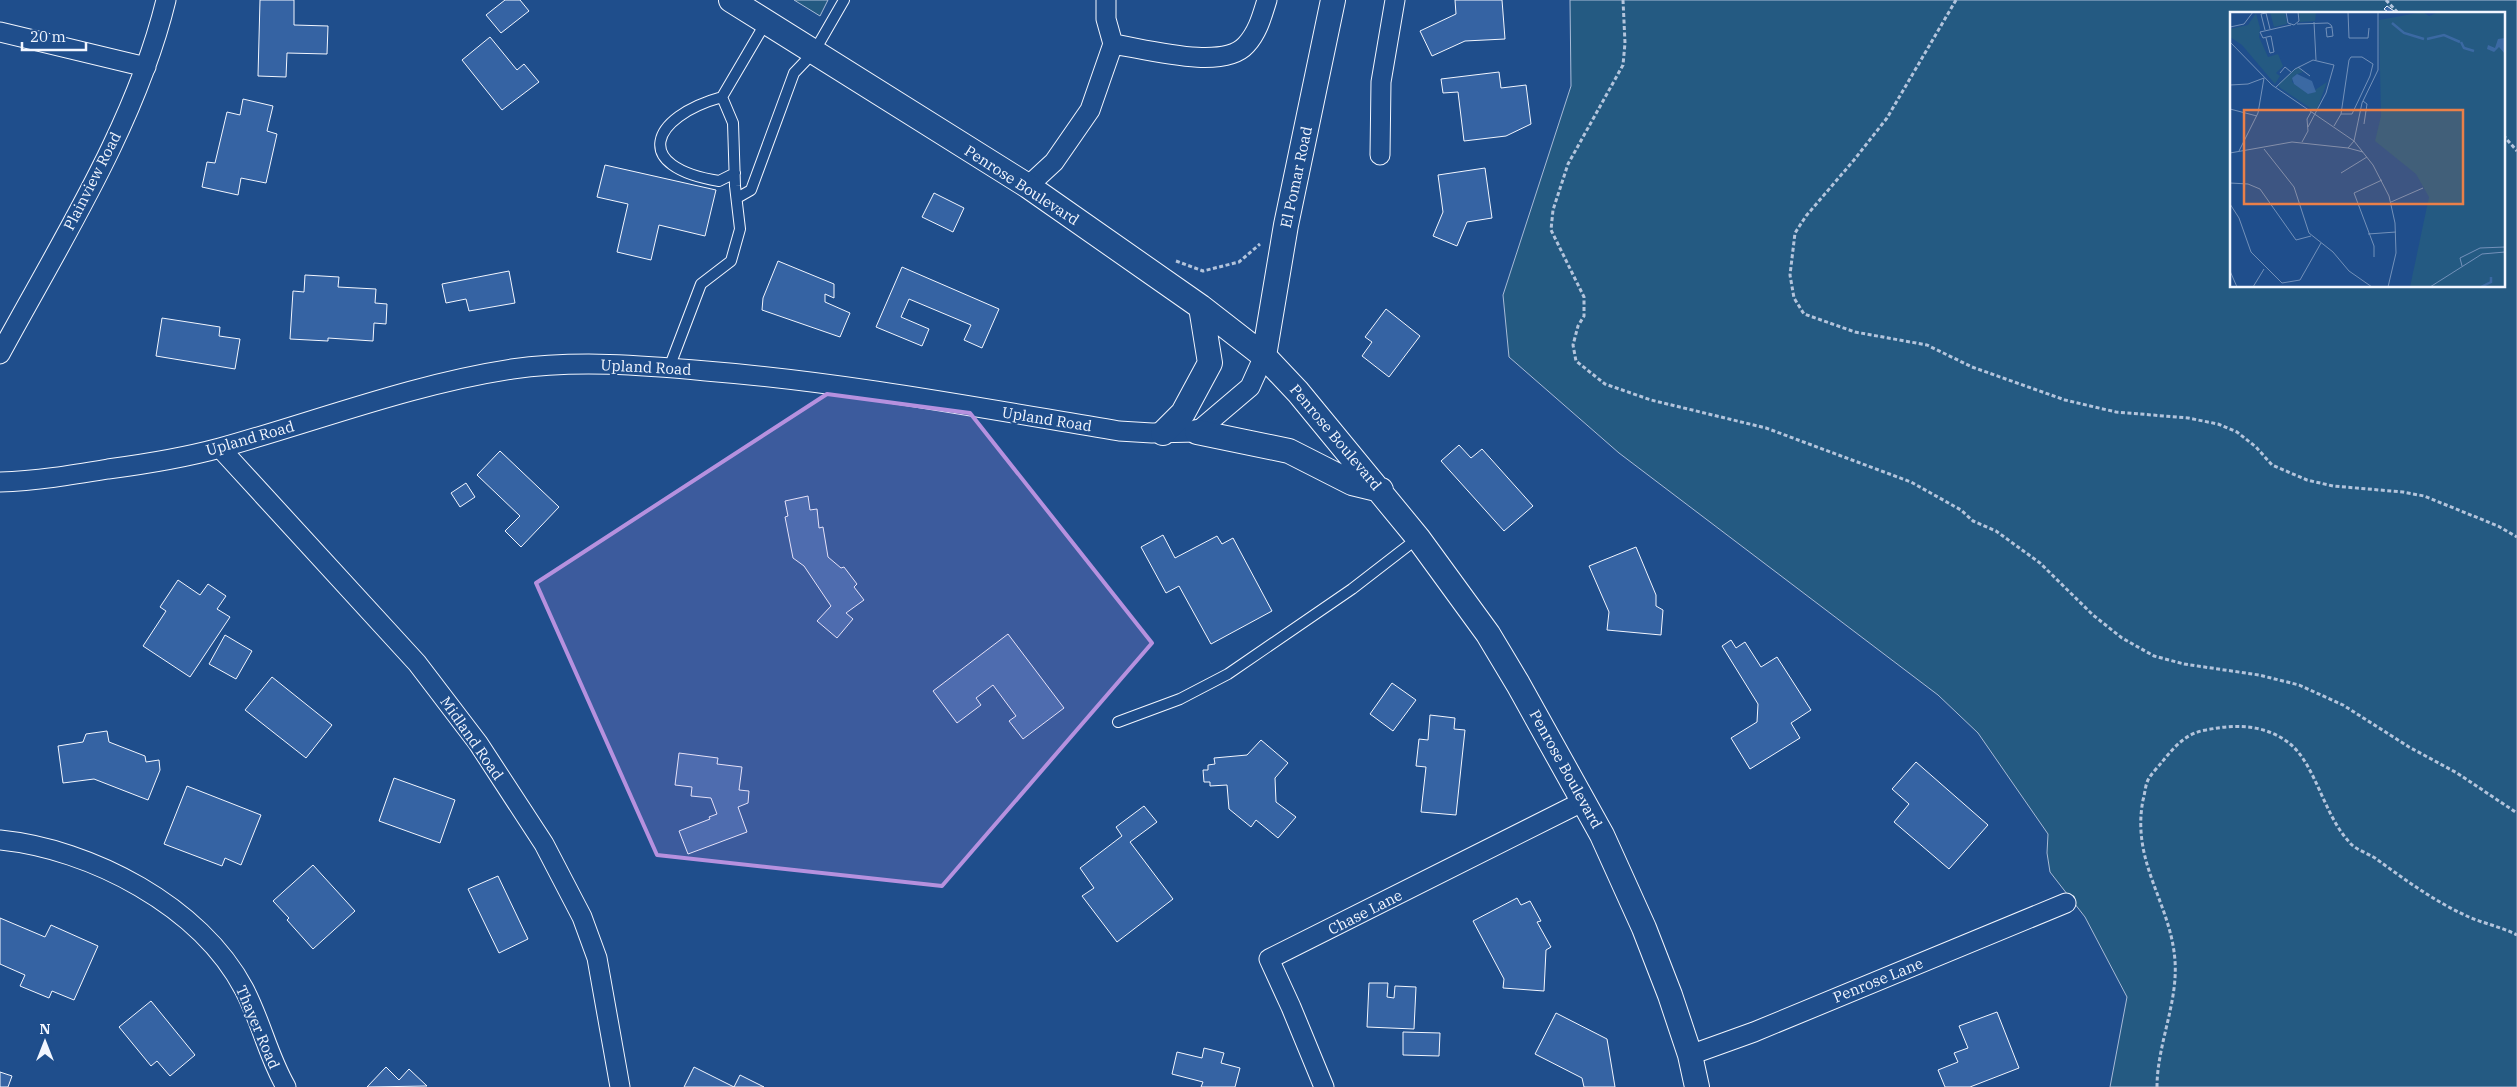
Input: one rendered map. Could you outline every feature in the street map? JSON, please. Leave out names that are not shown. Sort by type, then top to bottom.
[{"type":"street","name":"Plainview Road","points":[[0,354],[113,143],[146,67],[166,0]]},
{"type":"street","name":"Penrose Boulevard","points":[[731,0],[1028,186],[1201,307],[1264,356],[1381,490],[1488,634],[1584,801],[1644,928],[1690,1055],[1697,1087]]},
{"type":"street","points":[[1028,186],[1054,162],[1074,137],[1090,110],[1113,44],[1106,19],[1106,0]]},
{"type":"street","points":[[1113,44],[1209,59],[1227,57],[1245,46],[1255,34],[1268,0]]},
{"type":"street","name":"El Pomar Road","points":[[1264,356],[1286,225],[1333,0]]},
{"type":"street","points":[[1380,155],[1381,82],[1395,0]]},
{"type":"street","points":[[0,32],[146,67]]},
{"type":"street","points":[[1163,433],[1182,413],[1210,363],[1201,307]]},
{"type":"street","points":[[1197,432],[1250,386],[1264,356]]},
{"type":"street","name":"Upland Road","points":[[0,482],[67,476],[168,460],[220,448],[472,376],[552,365],[589,364],[750,374],[848,386],[1118,431],[1197,432]]},
{"type":"street","points":[[1197,432],[1289,451],[1352,483],[1381,490]]},
{"type":"street","name":"Midland Road","points":[[220,448],[418,663],[478,743],[544,844],[582,917],[597,958],[620,1087]]},
{"type":"street","name":"Chase Lane","points":[[1324,1087],[1292,1007],[1269,960],[1584,801]]},
{"type":"street","name":"Thayer Road","points":[[0,840],[73,856],[109,871],[148,892],[181,916],[227,961],[244,988],[286,1087]]},
{"type":"street","name":"Penrose Lane","points":[[1690,1055],[1754,1032],[2066,903]]},
{"type":"lane","points":[[737,198],[751,190],[794,73],[814,52],[844,0]]},
{"type":"lane","points":[[735,173],[719,181],[674,168],[667,162],[660,141],[665,128],[675,118],[693,106],[722,97],[766,22]]},
{"type":"lane","points":[[669,368],[701,284],[731,261],[740,229],[733,123],[722,97]]},
{"type":"lane","points":[[1118,722],[1180,699],[1228,674],[1352,589],[1418,538]]},
{"type":"path","points":[[1623,0],[1625,43],[1623,65],[1568,164],[1553,210],[1551,230],[1584,297],[1584,316],[1578,326],[1573,345],[1576,361],[1605,384],[1651,400],[1766,428],[1911,482],[1961,510],[1973,521],[1996,531],[2040,563],[2094,615],[2122,638],[2154,656],[2184,664],[2259,676],[2300,685],[2342,705],[2409,747],[2457,773],[2517,813]]},
{"type":"path","points":[[1956,0],[1887,118],[1806,216],[1795,233],[1790,275],[1794,298],[1804,314],[1856,332],[1928,345],[1972,367],[2065,400],[2116,412],[2188,418],[2218,424],[2237,432],[2256,447],[2272,465],[2307,480],[2333,486],[2403,492],[2424,496],[2498,526],[2517,537]]},
{"type":"path","points":[[2386,0],[2398,12]]},
{"type":"path","points":[[2504,135],[2517,151]]},
{"type":"path","points":[[1171,259],[1203,271],[1239,262],[1261,244],[1263,235]]},
{"type":"path","points":[[2157,1087],[2157,1065],[2174,986],[2175,962],[2171,940],[2145,865],[2139,820],[2148,780],[2177,743],[2196,731],[2228,726],[2250,726],[2273,733],[2290,743],[2304,758],[2328,812],[2352,845],[2370,854],[2413,885],[2468,917],[2517,935]]},
{"type":"highlighted area","points":[[827,394],[970,413],[1152,643],[942,886],[657,855],[536,583]]},
{"type":"shaded area","points":[[794,0],[828,0],[820,16]]},
{"type":"shaded area","points":[[1570,0],[2517,0],[2517,1087],[2110,1087],[2127,997],[2085,917],[2050,872],[2047,853],[2048,834],[1978,733],[1938,695],[1619,453],[1509,357],[1503,295],[1571,86]]},
{"type":"building","points":[[260,0],[294,0],[294,25],[328,26],[327,54],[287,53],[286,77],[258,76]]},
{"type":"building","points":[[505,0],[520,0],[529,11],[501,33],[486,15]]},
{"type":"building","points":[[1455,0],[1502,0],[1505,39],[1465,41],[1432,56],[1420,31],[1456,14]]},
{"type":"building","points":[[2387,6],[2394,11],[2388,12],[2384,9]]},
{"type":"building","points":[[490,37],[517,70],[524,64],[539,82],[502,110],[462,60]]},
{"type":"building","points":[[1499,72],[1501,88],[1526,85],[1531,124],[1506,136],[1464,141],[1458,92],[1443,93],[1441,79]]},
{"type":"building","points":[[243,99],[273,106],[267,131],[277,134],[266,183],[241,178],[238,195],[202,187],[207,162],[215,163],[227,112],[240,115]]},
{"type":"building","points":[[605,165],[716,190],[705,236],[659,225],[651,260],[617,252],[628,204],[597,197]]},
{"type":"building","points":[[1485,168],[1492,218],[1467,222],[1457,246],[1433,236],[1443,212],[1438,175]]},
{"type":"building","points":[[934,193],[964,208],[953,232],[922,217]]},
{"type":"building","points":[[778,261],[834,284],[834,298],[825,294],[825,302],[850,313],[840,337],[762,310],[763,298]]},
{"type":"building","points":[[902,267],[999,309],[982,348],[964,340],[971,325],[909,299],[901,317],[929,329],[922,346],[876,327]]},
{"type":"building","points":[[509,271],[515,303],[469,311],[466,299],[446,303],[442,284]]},
{"type":"building","points":[[305,275],[339,277],[338,287],[376,289],[375,303],[387,304],[386,324],[374,323],[373,341],[328,338],[328,341],[290,339],[293,291],[304,292]]},
{"type":"building","points":[[1386,309],[1420,336],[1389,377],[1362,356],[1372,342],[1365,337]]},
{"type":"building","points":[[162,318],[220,327],[219,336],[240,339],[235,369],[156,356]]},
{"type":"building","points":[[1459,445],[1471,458],[1482,449],[1533,506],[1504,531],[1441,461]]},
{"type":"building","points":[[500,451],[559,507],[521,547],[505,531],[520,516],[477,475]]},
{"type":"building","points":[[466,483],[475,497],[460,507],[451,493]]},
{"type":"building","points":[[808,496],[810,510],[817,509],[819,528],[823,527],[828,557],[841,568],[844,567],[857,584],[854,587],[864,600],[846,613],[853,619],[837,638],[817,621],[831,606],[804,566],[793,558],[785,517],[788,516],[785,501]]},
{"type":"building","points":[[1163,535],[1175,558],[1217,536],[1222,544],[1233,538],[1272,611],[1211,644],[1179,586],[1166,593],[1141,547]]},
{"type":"building","points":[[1636,547],[1656,595],[1656,606],[1663,610],[1661,635],[1607,630],[1609,612],[1589,566]]},
{"type":"building","points":[[178,580],[200,595],[208,584],[226,596],[217,609],[230,617],[190,677],[143,646],[166,611],[160,607]]},
{"type":"building","points":[[1008,634],[1064,708],[1023,739],[1009,721],[1016,716],[993,685],[976,698],[981,705],[957,723],[933,691]]},
{"type":"building","points":[[225,635],[252,651],[236,679],[209,664]]},
{"type":"building","points":[[1731,640],[1736,648],[1745,642],[1761,667],[1777,657],[1811,710],[1791,723],[1800,738],[1750,769],[1731,738],[1757,722],[1758,704],[1722,646]]},
{"type":"building","points":[[272,677],[332,725],[306,758],[245,710]]},
{"type":"building","points":[[1392,683],[1416,700],[1393,731],[1370,714]]},
{"type":"building","points":[[1430,715],[1455,718],[1454,729],[1465,730],[1456,815],[1421,812],[1426,767],[1416,766],[1419,739],[1428,740]]},
{"type":"building","points":[[107,731],[109,742],[145,756],[146,762],[159,760],[160,770],[148,800],[94,779],[63,783],[58,746],[83,742],[86,734]]},
{"type":"building","points":[[1261,740],[1288,763],[1275,778],[1276,802],[1296,817],[1278,838],[1256,820],[1251,827],[1229,809],[1227,785],[1210,786],[1210,782],[1204,782],[1203,770],[1208,770],[1208,765],[1215,764],[1214,758],[1247,755]]},
{"type":"building","points":[[679,753],[718,758],[717,764],[742,767],[739,790],[749,791],[748,803],[738,807],[747,832],[688,854],[679,831],[710,819],[709,817],[717,814],[711,798],[691,796],[692,787],[675,785]]},
{"type":"building","points":[[1916,762],[1988,825],[1949,869],[1894,822],[1909,804],[1892,789]]},
{"type":"building","points":[[394,778],[455,800],[440,843],[379,821]]},
{"type":"building","points":[[187,786],[261,815],[241,865],[225,858],[222,866],[164,844]]},
{"type":"building","points":[[1144,806],[1157,822],[1130,842],[1173,899],[1117,942],[1082,896],[1094,888],[1080,868],[1122,836],[1116,827]]},
{"type":"building","points":[[313,865],[355,911],[313,949],[273,901]]},
{"type":"building","points":[[498,876],[528,939],[499,953],[468,889]]},
{"type":"building","points":[[1517,898],[1521,905],[1530,901],[1541,921],[1537,922],[1551,947],[1546,950],[1544,991],[1503,988],[1504,979],[1473,921]]},
{"type":"building","points":[[0,918],[45,937],[51,925],[98,946],[74,1000],[52,991],[49,998],[20,986],[25,975],[0,964]]},
{"type":"building","points":[[1369,983],[1388,983],[1387,997],[1394,998],[1395,986],[1416,987],[1414,1029],[1367,1027]]},
{"type":"building","points":[[151,1001],[195,1055],[170,1076],[157,1061],[151,1066],[119,1027]]},
{"type":"building","points":[[1997,1012],[2019,1068],[1970,1087],[1945,1087],[1938,1070],[1958,1062],[1954,1053],[1968,1048],[1959,1026]]},
{"type":"building","points":[[1556,1013],[1607,1039],[1615,1087],[1584,1087],[1582,1078],[1535,1054]]},
{"type":"building","points":[[1403,1032],[1440,1033],[1439,1056],[1403,1055]]},
{"type":"building","points":[[1204,1048],[1224,1053],[1221,1063],[1240,1068],[1235,1087],[1201,1087],[1203,1082],[1172,1074],[1177,1052],[1202,1058]]},
{"type":"building","points":[[386,1067],[399,1080],[409,1069],[427,1086],[367,1087]]},
{"type":"building","points":[[694,1067],[734,1087],[684,1087]]},
{"type":"building","points":[[0,1072],[12,1076],[8,1087],[0,1087]]},
{"type":"building","points":[[740,1075],[764,1087],[734,1087]]}]
